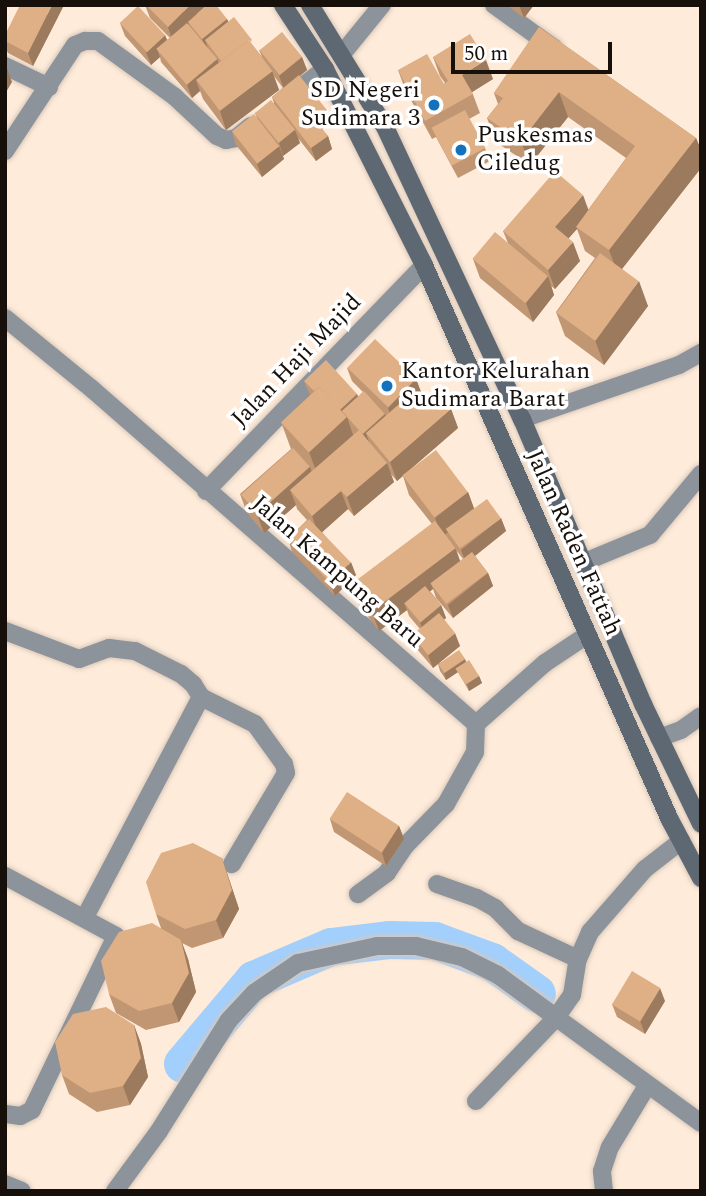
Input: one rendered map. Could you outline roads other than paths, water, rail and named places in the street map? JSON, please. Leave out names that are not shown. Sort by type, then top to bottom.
[{"type":"main road","name":"Jalan Raden Fattah","points":[[283,5],[325,69],[424,265],[587,635],[681,841],[701,878]]},
{"type":"main road","name":"Jalan Raden Fattah","points":[[310,5],[384,127],[522,419],[659,738],[701,824]]},
{"type":"street","points":[[342,54],[382,5]]},
{"type":"street","points":[[494,5],[572,61]]},
{"type":"street","points":[[5,151],[75,45],[98,41],[175,97],[217,136],[226,140],[236,138],[325,69]]},
{"type":"street","points":[[5,66],[49,87]]},
{"type":"street","name":"Jalan Haji Majid","points":[[206,491],[424,265]]},
{"type":"street","name":"Jalan Kampung Baru","points":[[5,318],[92,388],[206,491],[476,724]]},
{"type":"street","points":[[522,419],[679,365],[701,353]]},
{"type":"street","points":[[582,563],[650,535],[700,477]]},
{"type":"street","points":[[5,631],[79,659],[109,648],[135,651],[181,674],[193,684],[201,696],[255,724],[284,764],[286,773],[232,864]]},
{"type":"street","points":[[359,894],[387,873],[405,846],[446,804],[475,752],[476,724],[545,663],[587,635]]},
{"type":"street","points":[[85,917],[201,696]]},
{"type":"street","points":[[659,738],[681,730],[701,716]]},
{"type":"street","points":[[476,1101],[557,1016],[572,995],[578,959],[590,932],[645,869],[681,841]]},
{"type":"street","points":[[5,876],[116,936],[32,1110],[20,1116],[5,1114]]},
{"type":"street","points":[[437,884],[477,898],[495,908],[518,931],[578,959]]},
{"type":"street","points":[[114,1191],[159,1131],[229,1020],[254,993],[298,963],[377,946],[416,946],[462,957],[498,975],[701,1124]]},
{"type":"street","points":[[604,1191],[602,1171],[610,1147],[647,1086]]},
{"type":"waterway","points":[[183,1064],[254,980],[331,947],[389,940],[435,941],[492,962],[537,994]]},
{"type":"place","name":"SD Negeri Sudimara 3","points":[[434,105]]},
{"type":"place","name":"Puskesmas Ciledug","points":[[461,150]]},
{"type":"place","name":"Kantor Kelurahan Sudimara Barat","points":[[387,386]]}]
